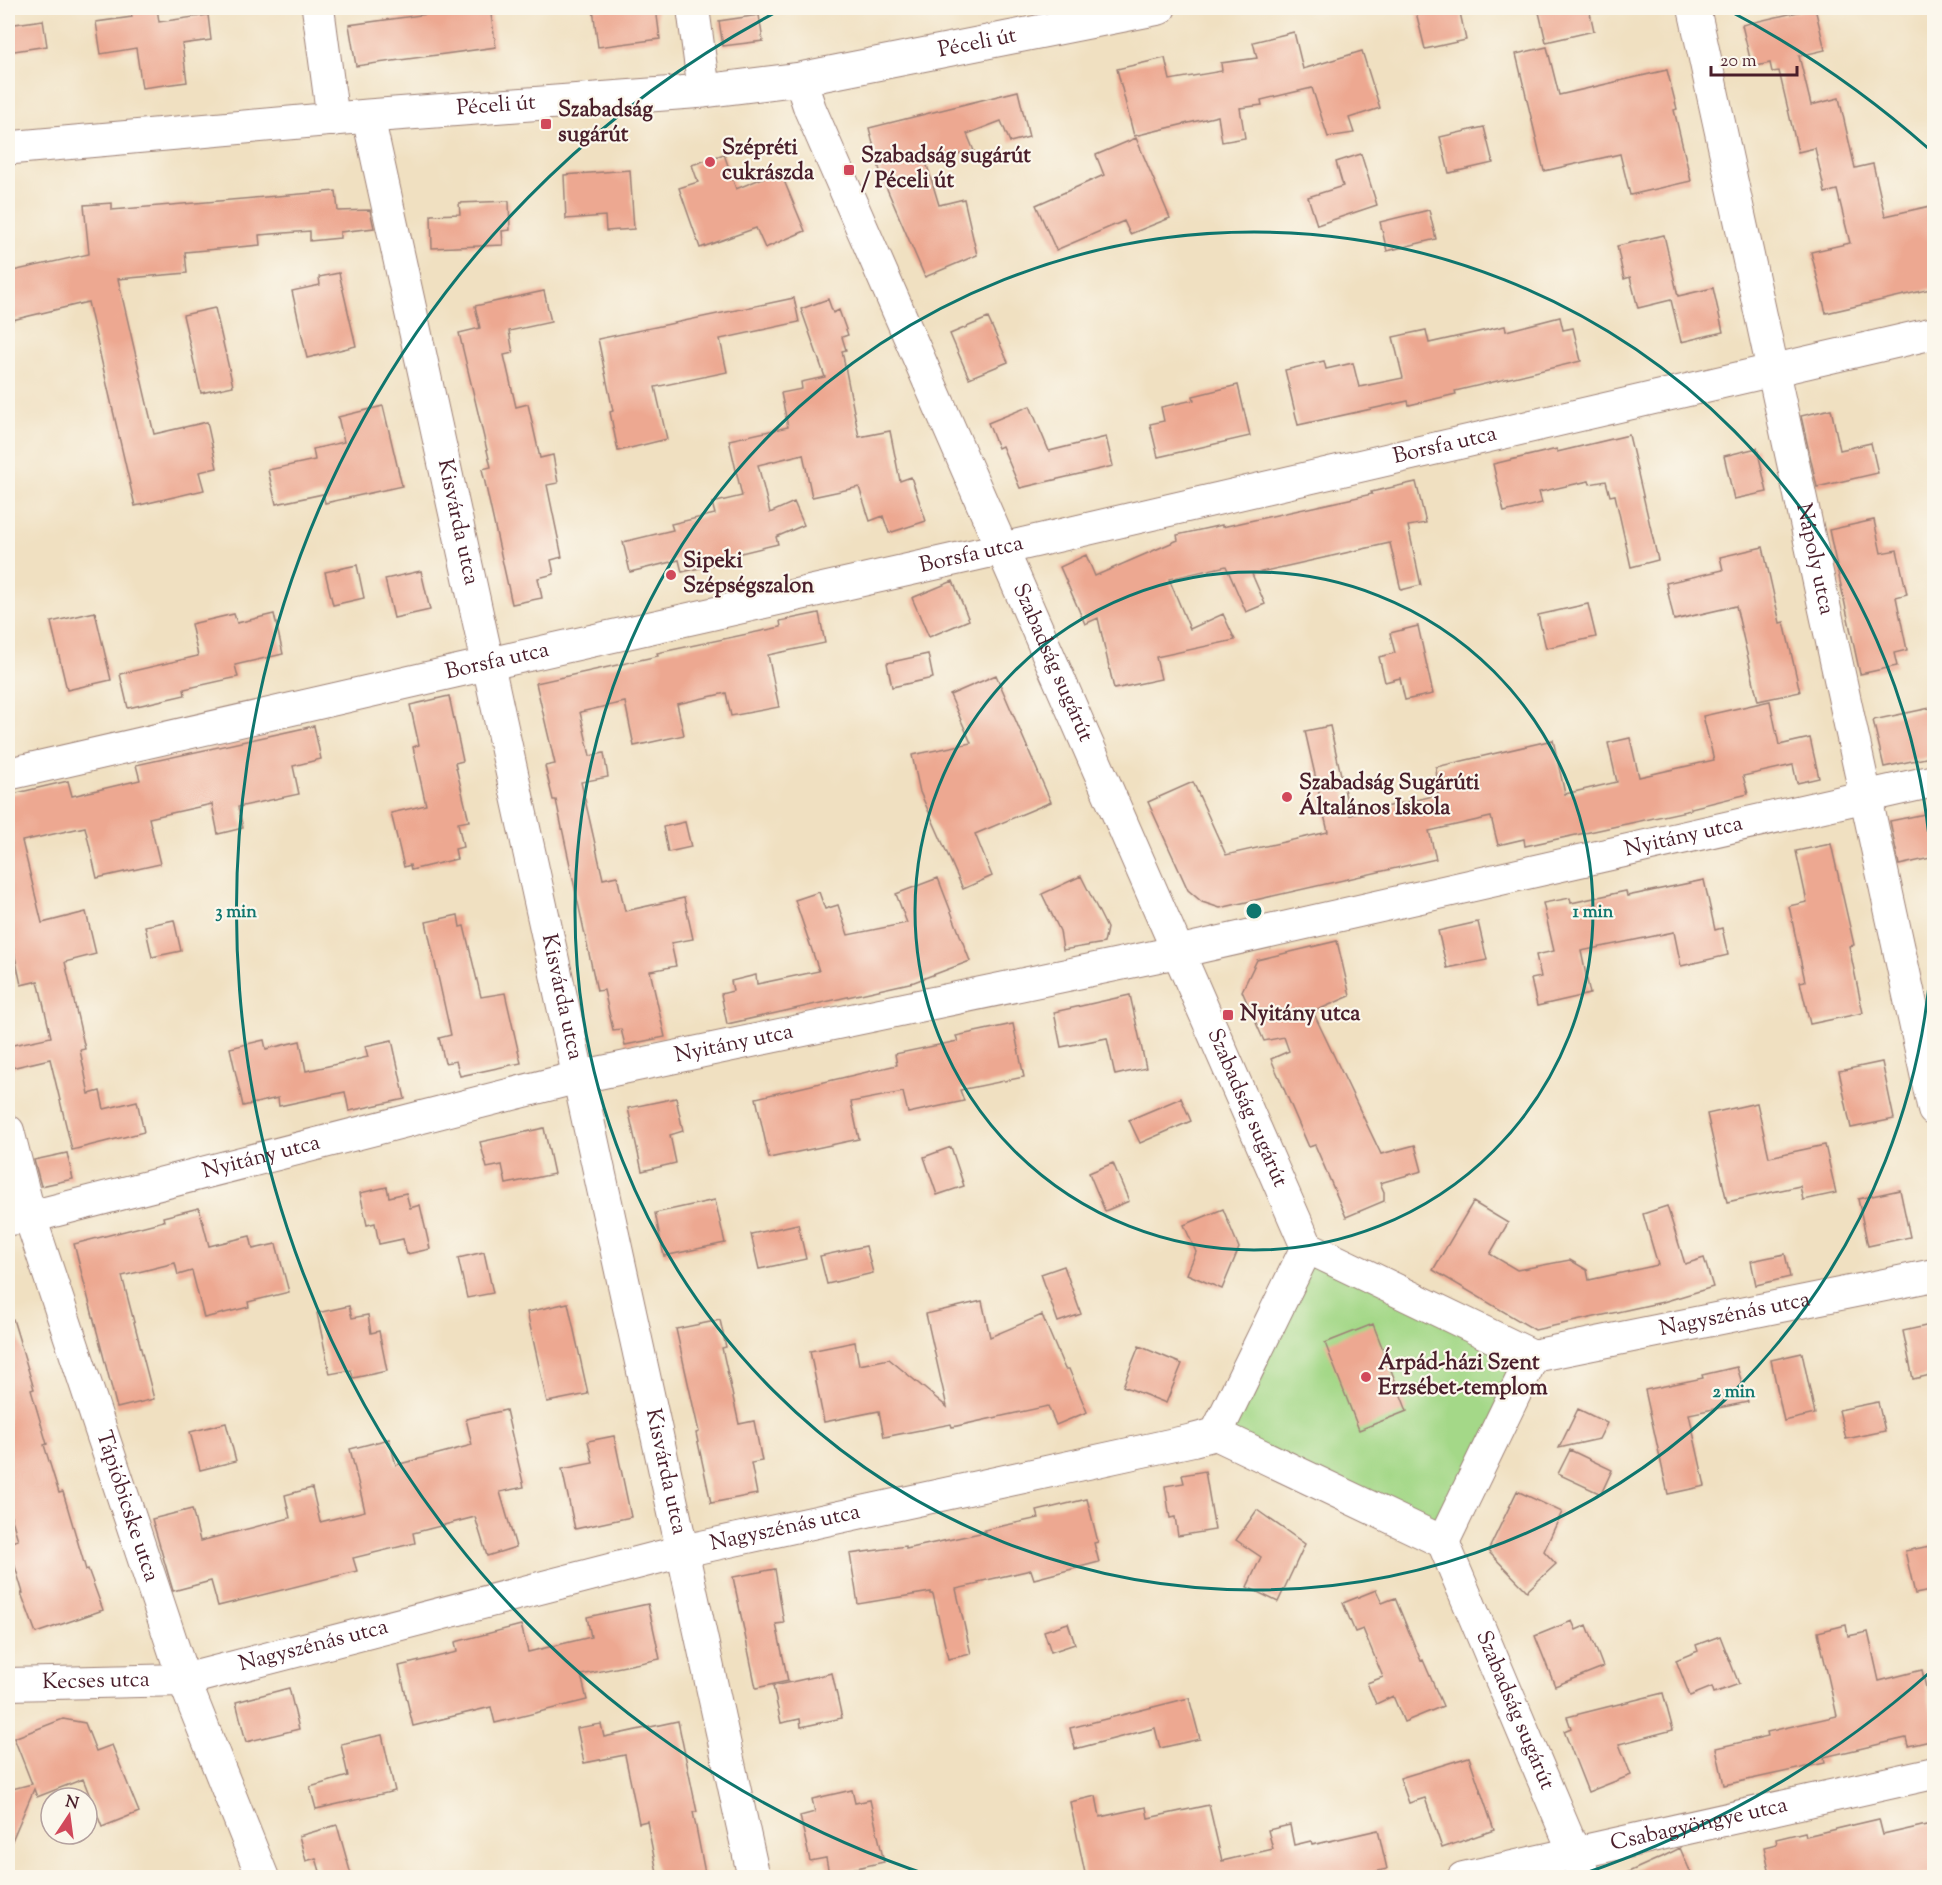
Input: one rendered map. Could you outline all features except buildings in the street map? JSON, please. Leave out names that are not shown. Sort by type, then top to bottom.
[{"type":"main road","name":"Péceli út","points":[[8,148],[368,116],[704,91],[800,79],[1066,16],[1159,8]]},
{"type":"street","points":[[318,8],[333,120]]},
{"type":"street","points":[[693,8],[704,91]]},
{"type":"street","name":"Nápoly utca","points":[[1694,8],[1935,1110]]},
{"type":"street","name":"Szabadság sugárút","points":[[800,79],[810,109],[1307,1247]]},
{"type":"street","name":"Kisvárda utca","points":[[368,116],[754,1878]]},
{"type":"street","name":"Borsfa utca","points":[[8,774],[1001,549],[1935,333]]},
{"type":"street","name":"Nyitány utca","points":[[19,1218],[579,1077],[1178,952],[1935,781]]},
{"type":"street","name":"Tápióbicske utca","points":[[8,1131],[19,1218],[184,1680],[263,1878]]},
{"type":"street","points":[[1307,1247],[1533,1356],[1443,1542],[1216,1434],[1307,1247]]},
{"type":"street","name":"Nagyszénás utca","points":[[1533,1356],[1935,1275]]},
{"type":"street","name":"Nagyszénás utca","points":[[184,1680],[683,1551],[1216,1434]]},
{"type":"street","name":"Szabadság sugárút","points":[[1443,1542],[1580,1865]]},
{"type":"street","name":"Kecses utca","points":[[8,1684],[184,1680]]},
{"type":"street","name":"Csabagyöngye utca","points":[[1463,1878],[1580,1865],[1935,1773]]},
{"type":"green space","points":[[1307,1247],[1533,1356],[1443,1542],[1216,1434]]},
{"type":"place","name":"Szabadság sugárút","points":[[546,124]]},
{"type":"place","name":"Szépréti cukrászda","points":[[710,162]]},
{"type":"place","name":"Szabadság sugárút / Péceli út","points":[[849,170]]},
{"type":"place","name":"Sipeki Szépségszalon","points":[[671,575]]},
{"type":"place","name":"Szabadság Sugárúti Általános Iskola","points":[[1287,797]]},
{"type":"place","name":"Nyitány utca","points":[[1228,1015]]},
{"type":"place","name":"Árpád-házi Szent Erzsébet-templom","points":[[1366,1377]]}]
